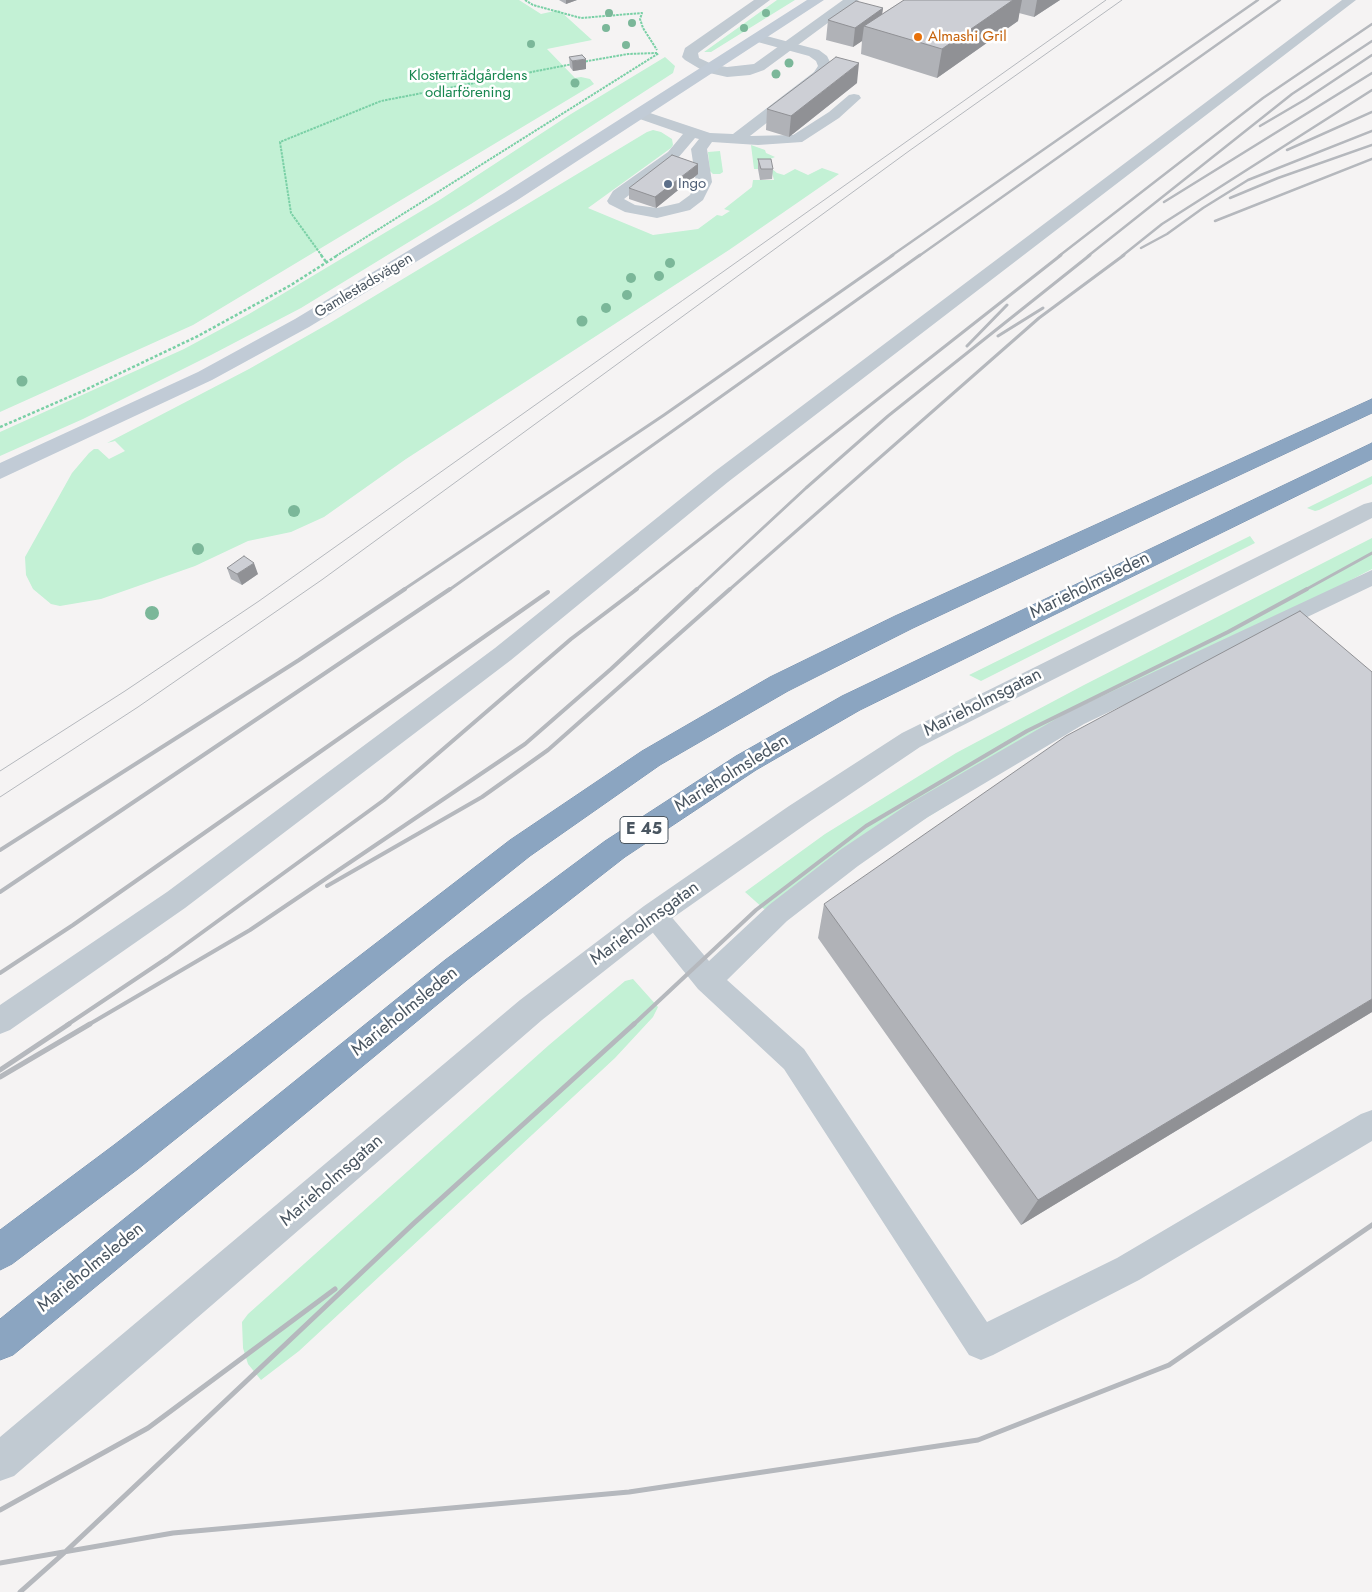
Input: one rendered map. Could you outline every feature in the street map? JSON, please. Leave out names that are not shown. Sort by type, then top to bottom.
[{"type":"highway","points":[[0,1252],[126,1157],[520,848],[651,758],[779,684],[904,622],[1372,405]]},
{"type":"highway","name":"Marieholmsleden","points":[[0,1342],[456,970],[615,849],[737,769],[877,690],[1372,450]]},
{"type":"street","points":[[763,0],[690,51],[690,57],[710,69],[727,72],[750,70],[759,67],[852,0]]},
{"type":"street","name":"Gamlestadsvägen","points":[[0,472],[205,376],[302,323],[477,217],[817,0]]},
{"type":"street","name":"Marieholmsgatan","points":[[0,1462],[531,1010],[654,915],[799,814],[912,740],[1372,509]]},
{"type":"lane","points":[[0,1022],[176,900],[503,654],[721,477],[1350,0]]},
{"type":"lane","points":[[736,139],[819,75],[825,66],[822,59],[814,53],[759,38]]},
{"type":"lane","points":[[639,114],[708,136],[758,141],[797,140],[834,115],[854,98]]},
{"type":"lane","points":[[692,132],[673,155],[619,194],[616,201],[631,209],[657,213],[684,207],[697,197],[704,182],[699,149],[708,136]]},
{"type":"lane","points":[[708,980],[778,913],[849,858],[920,810],[1076,718],[1372,577]]},
{"type":"lane","points":[[654,915],[708,980],[794,1059],[981,1343],[1128,1269],[1372,1124]]},
{"type":"path","points":[[525,0],[533,5],[581,18],[642,13],[640,19],[643,28],[660,53]]},
{"type":"path","points":[[0,427],[83,391],[198,336],[291,285],[664,50]]},
{"type":"path","points":[[327,263],[291,213],[280,142],[382,101],[628,54],[660,53]]},
{"type":"green space","name":"Klosterträdgårdens odlarförening","points":[[0,0],[519,0],[541,14],[559,10],[592,40],[547,49],[575,78],[590,79],[594,84],[193,325],[0,412]]},
{"type":"green space","points":[[777,0],[795,0],[711,52],[704,52]]},
{"type":"green space","points":[[665,57],[675,66],[673,73],[471,204],[301,308],[83,419],[0,456],[0,432],[184,349],[249,314],[438,201],[571,114]]},
{"type":"green space","points":[[653,130],[661,132],[672,139],[673,145],[671,148],[588,208],[653,235],[698,229],[717,215],[722,216],[730,211],[724,209],[752,187],[753,180],[774,180],[771,169],[754,169],[751,145],[765,150],[766,153],[775,157],[768,160],[771,168],[777,173],[784,175],[795,169],[808,175],[822,168],[839,174],[729,250],[406,459],[324,517],[291,532],[248,541],[195,566],[101,599],[60,606],[51,604],[33,589],[26,575],[25,557],[72,473],[94,449],[98,449],[109,459],[125,451],[115,441],[107,443],[249,369],[328,324]]},
{"type":"green space","points":[[720,151],[723,172],[713,174],[710,171],[708,152]]},
{"type":"green space","points":[[1372,476],[1372,484],[1319,510],[1315,511],[1307,508]]},
{"type":"green space","points":[[1250,536],[1255,543],[981,681],[969,675]]},
{"type":"green space","points":[[1372,538],[1372,569],[1111,705],[784,905],[764,909],[745,892],[825,834],[956,753],[1084,685]]},
{"type":"green space","points":[[633,979],[658,1007],[653,1017],[615,1058],[299,1351],[261,1380],[248,1364],[243,1348],[242,1322],[248,1314],[549,1045],[625,981]]},
{"type":"building","points":[[904,0],[1013,0],[942,49],[864,26]]},
{"type":"building","points":[[856,1],[883,8],[855,28],[828,20]]},
{"type":"building","points":[[582,55],[586,59],[572,61],[569,57]]},
{"type":"building","points":[[836,57],[859,63],[791,116],[767,109]]},
{"type":"building","points":[[672,155],[698,164],[655,197],[629,188]]},
{"type":"building","points":[[758,159],[771,159],[773,169],[761,169]]},
{"type":"building","points":[[244,556],[254,563],[237,574],[227,568]]},
{"type":"building","points":[[1300,611],[1372,672],[1372,999],[1038,1200],[824,904],[1066,736]]},
{"type":"tram line","points":[[0,771],[125,691],[259,601],[1106,0]]},
{"type":"tram line","points":[[0,797],[138,707],[323,579],[909,151],[1122,0]]},
{"type":"railway","points":[[891,256],[1258,0]]},
{"type":"railway","points":[[919,256],[1280,0]]},
{"type":"railway","points":[[1059,256],[1263,98],[1372,24]]},
{"type":"railway","points":[[1088,256],[1292,94],[1372,41]]},
{"type":"railway","points":[[1260,126],[1306,99],[1372,55]]},
{"type":"railway","points":[[1164,202],[1372,73]]},
{"type":"railway","points":[[1122,256],[1162,224],[1372,90]]},
{"type":"railway","points":[[1287,150],[1372,112]]},
{"type":"railway","points":[[1141,248],[1167,234],[1203,208],[1248,180],[1372,131]]},
{"type":"railway","points":[[1230,198],[1278,178],[1372,145]]},
{"type":"railway","points":[[1215,221],[1372,159]]},
{"type":"railway","points":[[403,590],[664,415],[893,255]]},
{"type":"railway","points":[[449,590],[920,255]]},
{"type":"railway","points":[[635,590],[1061,255]]},
{"type":"railway","points":[[696,590],[806,488],[888,416],[1090,255]]},
{"type":"railway","points":[[729,590],[1039,318],[1124,255]]},
{"type":"railway","points":[[967,346],[1007,305]]},
{"type":"railway","points":[[998,336],[1043,308]]},
{"type":"railway","points":[[1305,590],[1372,553]]},
{"type":"railway","points":[[0,850],[299,660],[405,589]]},
{"type":"railway","points":[[0,892],[450,589]]},
{"type":"railway","points":[[67,1025],[167,958],[384,800],[571,639],[637,589]]},
{"type":"railway","points":[[88,1025],[250,930],[525,744],[611,669],[697,589]]},
{"type":"railway","points":[[327,886],[482,797],[548,750],[730,589]]},
{"type":"railway","points":[[633,1025],[756,910],[866,826],[1027,731],[1228,632],[1307,589]]},
{"type":"railway","points":[[0,973],[73,925],[548,592]]},
{"type":"railway","points":[[0,1070],[69,1024]]},
{"type":"railway","points":[[0,1077],[90,1024]]},
{"type":"railway","points":[[65,1552],[413,1224],[634,1024]]},
{"type":"railway","points":[[65,1552],[173,1533],[629,1492],[978,1440],[1169,1365],[1372,1225]]},
{"type":"railway","points":[[0,1510],[148,1428],[335,1289]]},
{"type":"railway","points":[[0,1563],[65,1552]]},
{"type":"railway","points":[[20,1592],[65,1552]]},
{"type":"place","name":"Almashi Gril","points":[[918,37]]},
{"type":"place","name":"Ingo","points":[[668,184]]}]
